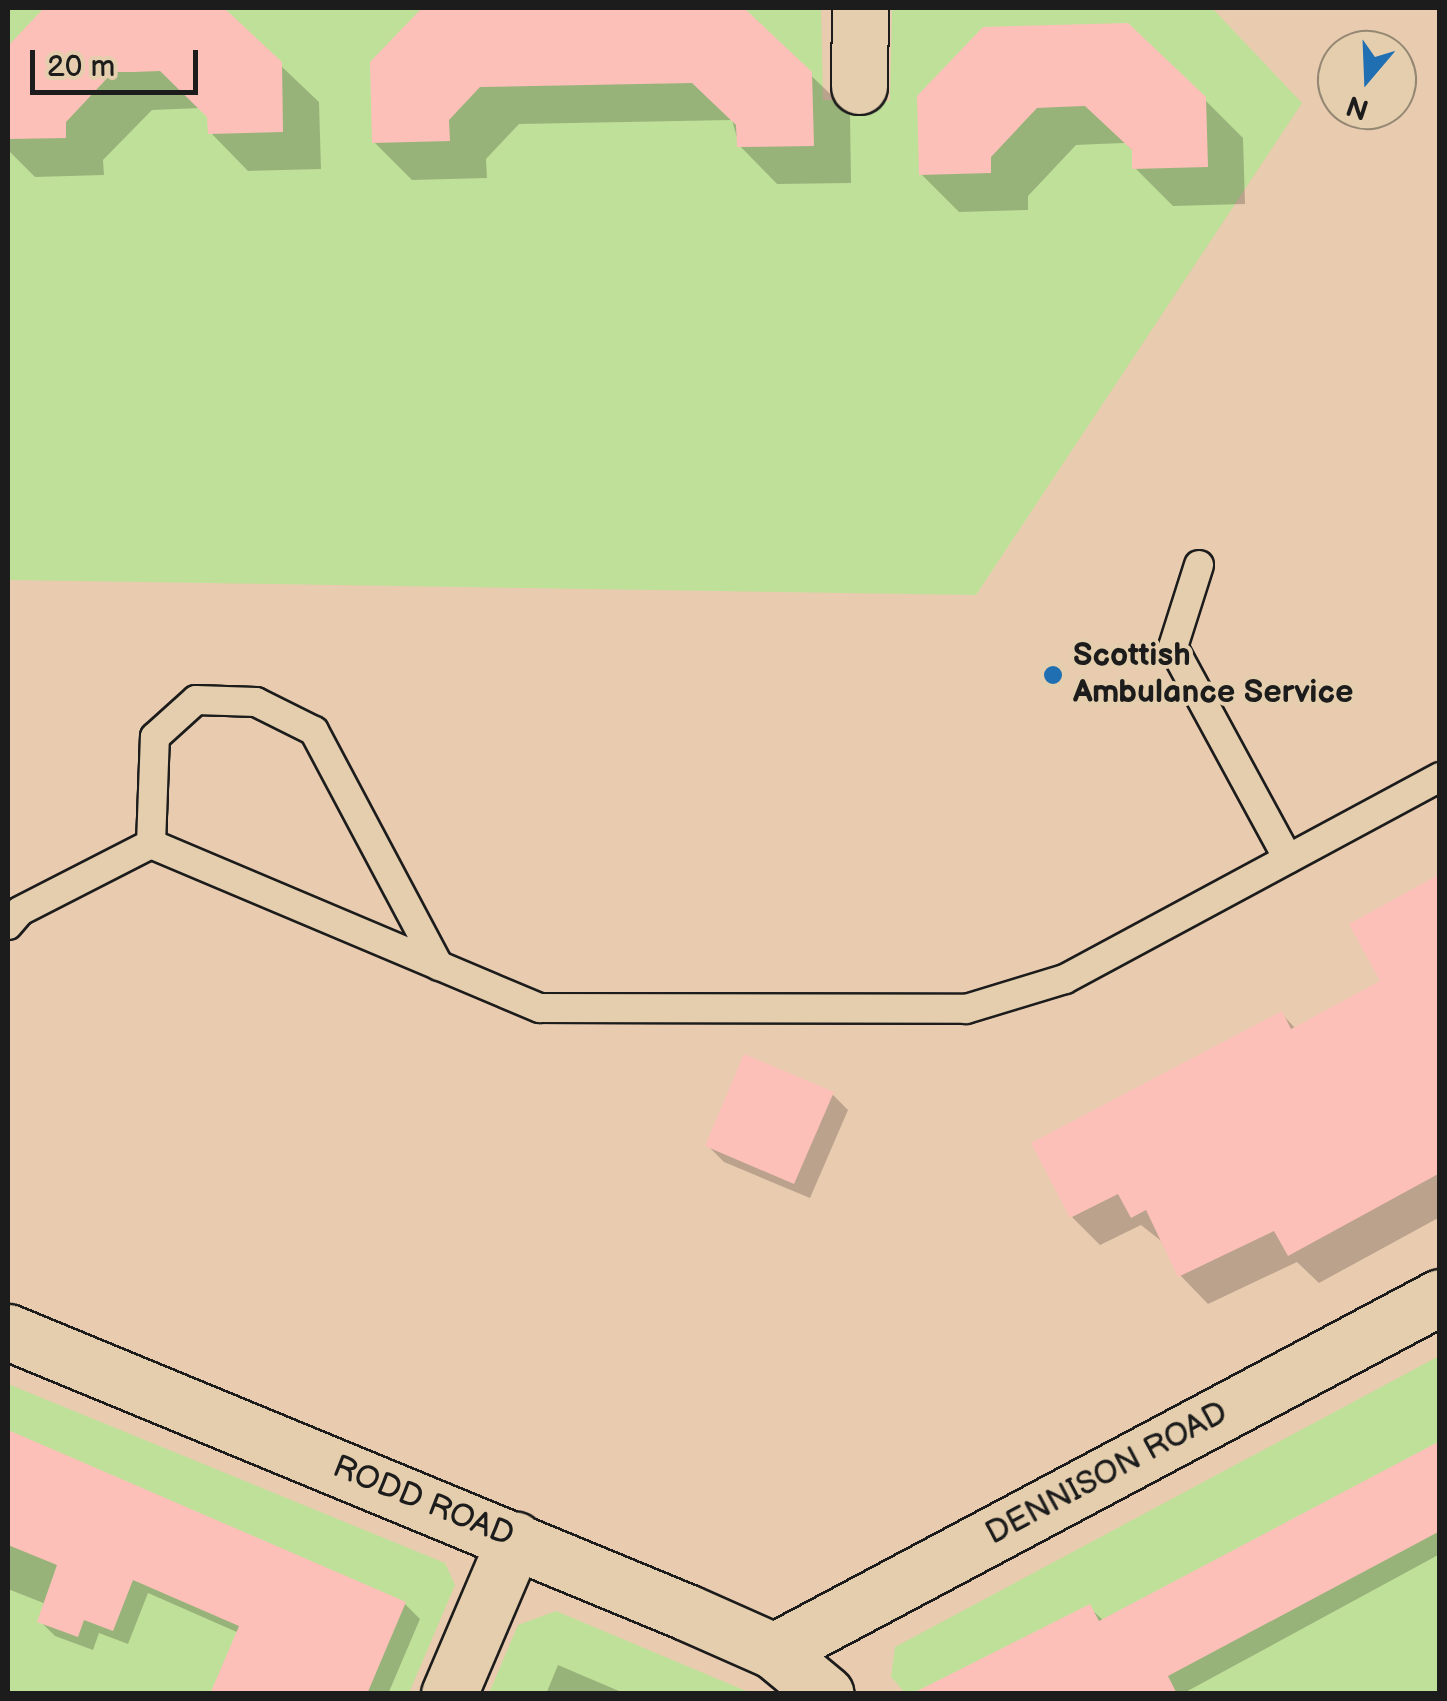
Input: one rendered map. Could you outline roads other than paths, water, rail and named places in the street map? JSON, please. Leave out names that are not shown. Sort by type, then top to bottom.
[{"type":"street","points":[[859,86],[860,8]]},
{"type":"street","name":"DENNISON ROAD","points":[[774,1651],[1440,1297]]},
{"type":"street","name":"RODD ROAD","points":[[8,1332],[514,1539],[774,1651],[826,1694]]},
{"type":"street","points":[[449,1694],[514,1539]]},
{"type":"lane","points":[[1199,566],[1174,647],[1288,858]]},
{"type":"lane","points":[[150,844],[155,737],[196,700],[256,702],[314,731],[440,966]]},
{"type":"lane","points":[[8,925],[20,910],[150,844],[540,1008],[966,1009],[1065,978],[1440,777]]},
{"type":"place","name":"Scottish Ambulance Service","points":[[1053,675]]}]
